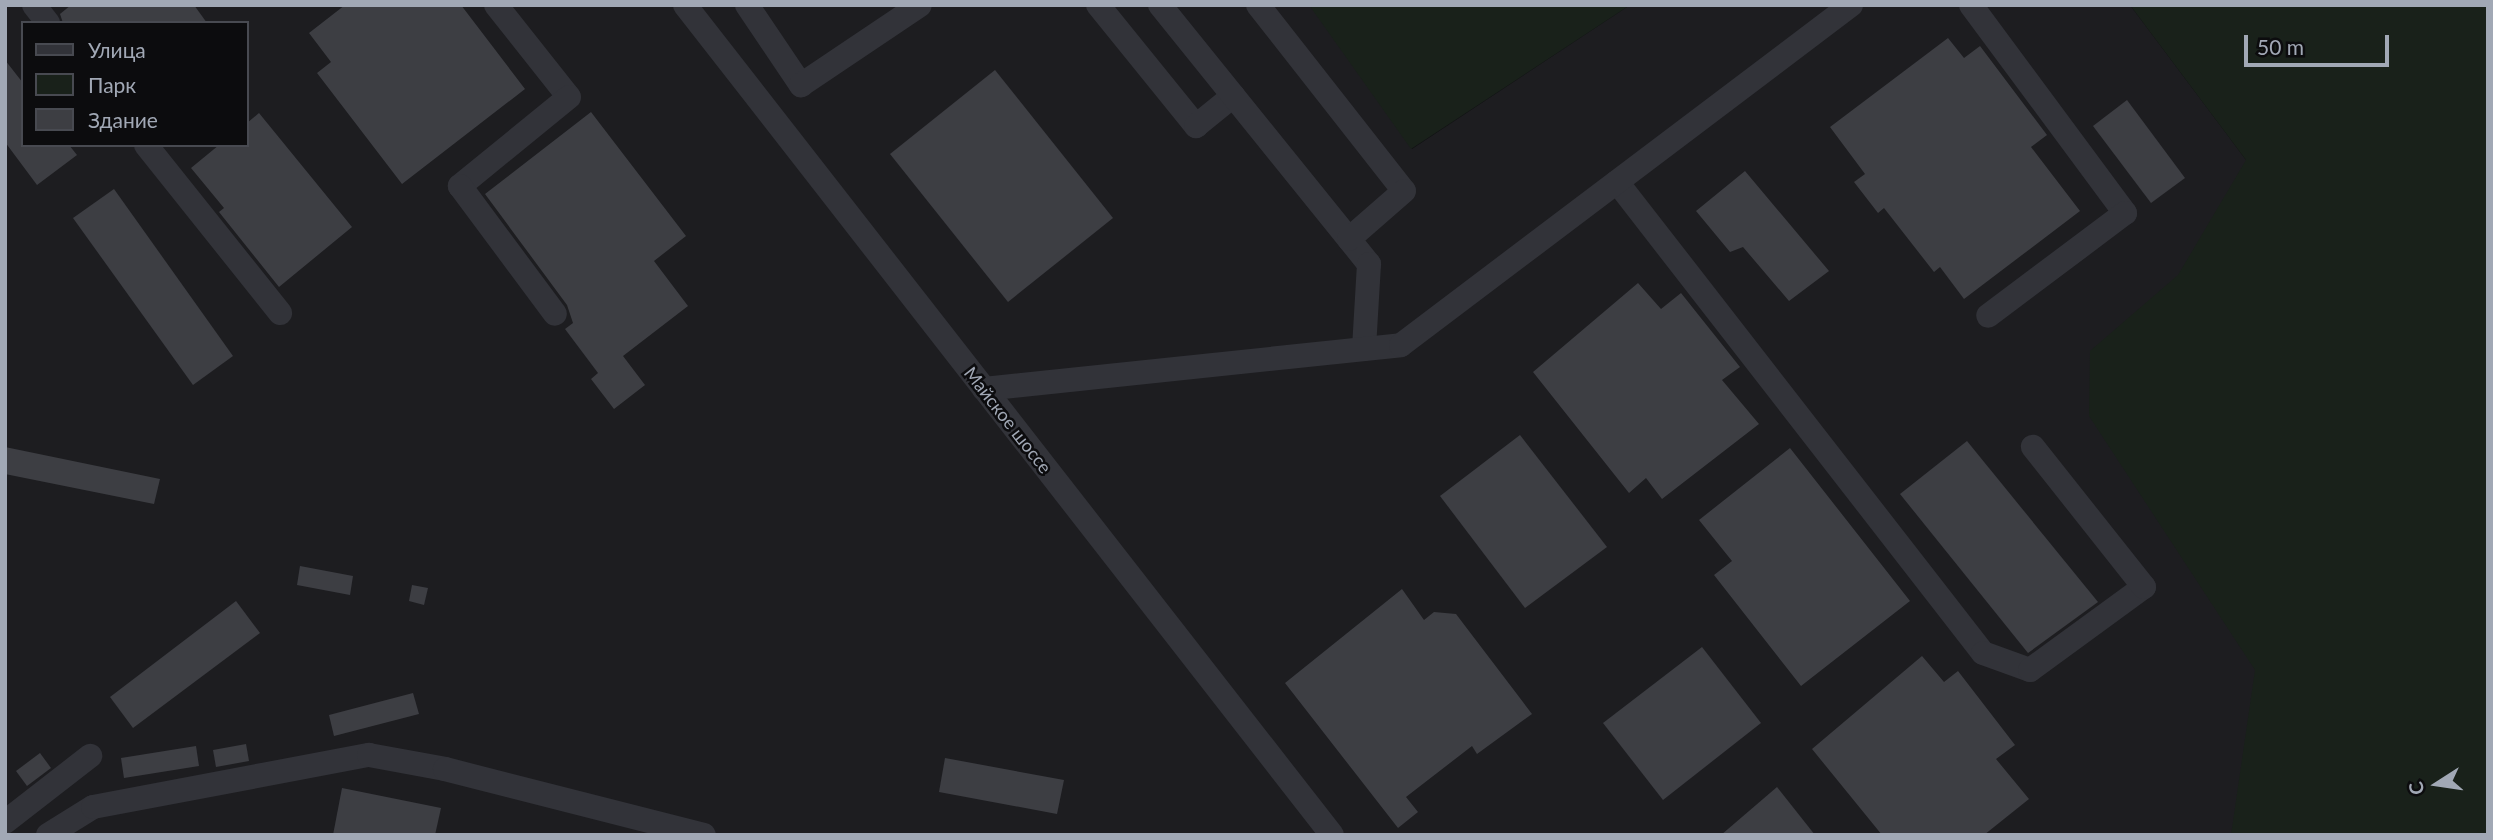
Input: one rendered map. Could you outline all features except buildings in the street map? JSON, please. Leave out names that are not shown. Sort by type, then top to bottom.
[{"type":"street","points":[[34,5],[46,21]]},
{"type":"street","points":[[496,5],[569,97],[460,186],[555,314]]},
{"type":"street","name":"Майское шоссе","points":[[685,5],[1332,835]]},
{"type":"street","points":[[747,5],[800,85],[920,5]]},
{"type":"street","points":[[1098,5],[1196,126],[1234,96]]},
{"type":"street","points":[[1160,5],[1369,264],[1364,349]]},
{"type":"street","points":[[1258,5],[1404,191],[1349,239]]},
{"type":"street","points":[[985,389],[1401,345],[1851,5]]},
{"type":"street","points":[[1972,5],[2125,213],[1988,316]]},
{"type":"street","points":[[148,147],[280,313]]},
{"type":"street","points":[[1617,182],[1983,653],[2031,670],[2144,587],[2033,447]]},
{"type":"street","points":[[48,835],[93,807],[369,755],[445,769],[689,833]]},
{"type":"street","points":[[5,822],[90,756]]},
{"type":"shaded area","points":[[5,5],[1311,5],[1412,149],[1630,5],[2130,5],[2246,160],[2264,835],[5,835]]},
{"type":"green space","points":[[1309,5],[1630,5],[1411,149]]},
{"type":"green space","points":[[2130,5],[2488,5],[2488,835],[2231,835],[2255,670],[2089,416],[2090,351],[2178,275],[2246,160]]}]
